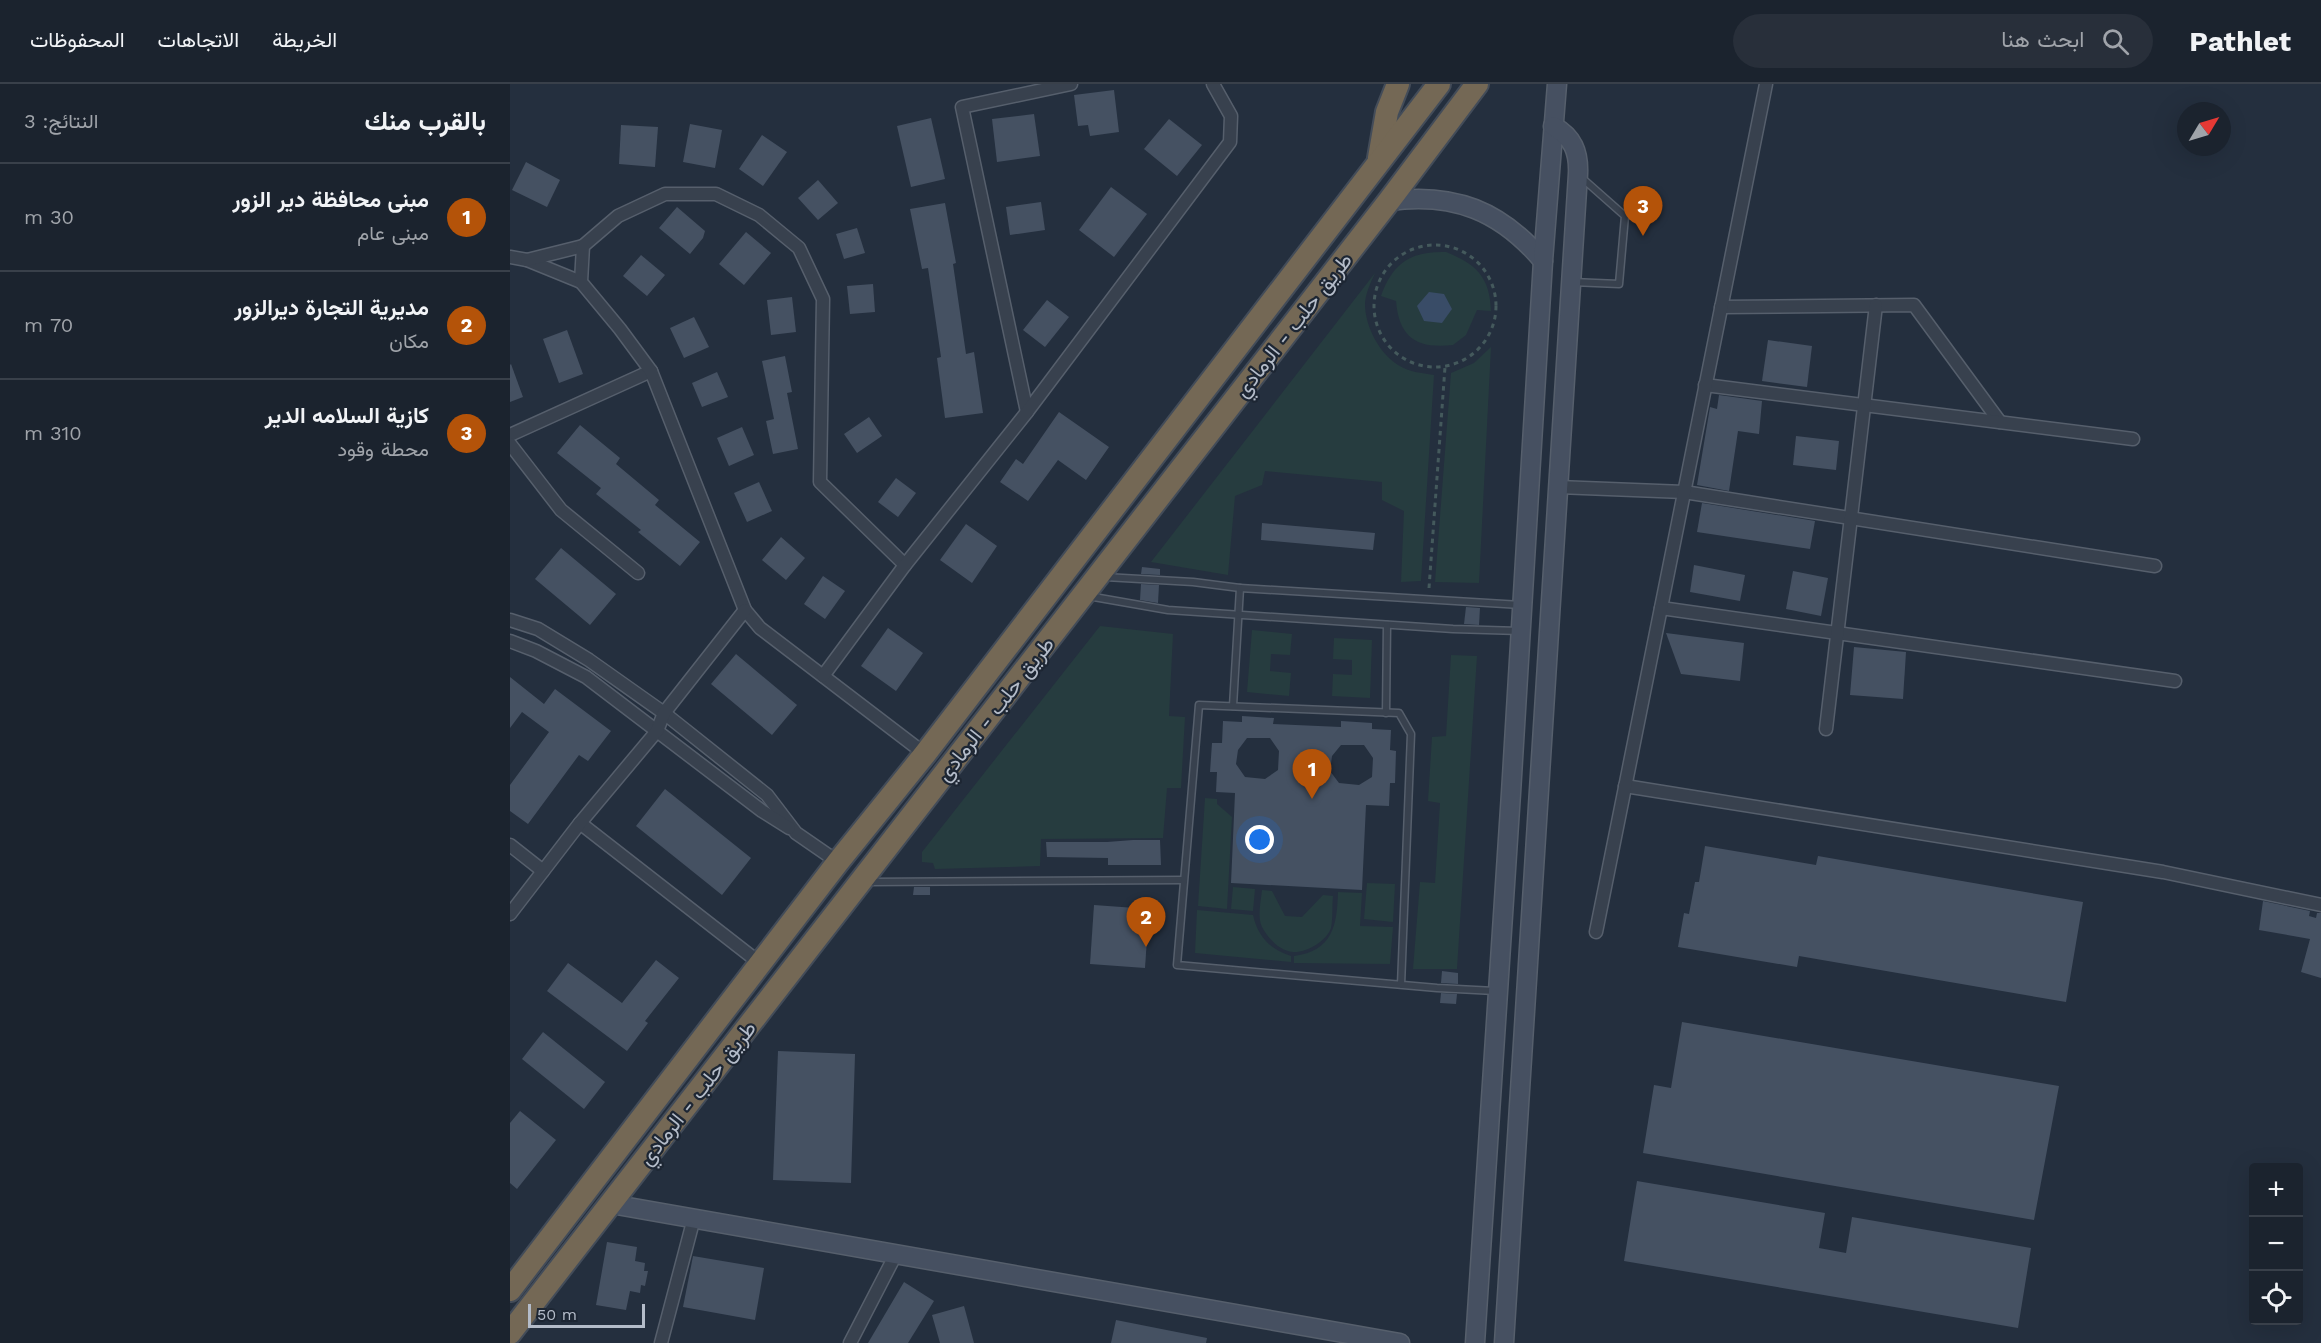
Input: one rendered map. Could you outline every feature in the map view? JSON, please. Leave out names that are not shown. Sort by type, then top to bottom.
[{"type":"highway","points":[[1378,161],[1387,112],[1398,84]]},
{"type":"highway","name":"طريق حلب - الرمادي","points":[[510,1290],[1439,84]]},
{"type":"highway","name":"طريق حلب - الرمادي","points":[[510,1332],[1389,201],[1477,84]]},
{"type":"main road","points":[[1475,1343],[1521,631],[1542,261],[1557,84]]},
{"type":"main road","points":[[1504,1343],[1579,157],[1575,147],[1562,131],[1553,126]]},
{"type":"main road","points":[[1389,201],[1433,198],[1475,208],[1513,230],[1529,244],[1542,261]]},
{"type":"main road","points":[[611,1204],[1400,1343]]},
{"type":"street","points":[[1027,412],[962,107],[1071,84]]},
{"type":"street","points":[[823,676],[905,565],[1027,412],[1230,142],[1232,116],[1213,84]]},
{"type":"street","points":[[1596,932],[1766,84]]},
{"type":"street","points":[[527,260],[583,246],[618,216],[664,194],[716,194],[759,215],[799,248],[823,298],[820,482],[905,565]]},
{"type":"street","points":[[581,282],[583,246]]},
{"type":"street","points":[[510,257],[527,260],[581,282],[651,371],[745,610],[760,628],[925,754]]},
{"type":"street","points":[[1721,308],[1914,304],[2000,422]]},
{"type":"street","points":[[1826,729],[1876,305]]},
{"type":"street","points":[[510,435],[651,371]]},
{"type":"street","points":[[1705,385],[2133,439]]},
{"type":"street","points":[[510,444],[561,510],[638,573]]},
{"type":"street","points":[[1557,487],[1684,492],[2154,566]]},
{"type":"street","points":[[1661,608],[2175,681]]},
{"type":"street","points":[[510,914],[580,823],[657,731],[664,713],[745,610]]},
{"type":"street","points":[[510,620],[537,629],[572,650],[664,713],[766,795],[796,833]]},
{"type":"street","points":[[510,641],[536,651],[586,677],[762,811],[838,862]]},
{"type":"street","points":[[1625,786],[2163,872],[2321,905]]},
{"type":"street","points":[[580,823],[761,964]]},
{"type":"street","points":[[510,845],[543,871]]},
{"type":"street","points":[[661,1343],[694,1218]]},
{"type":"street","points":[[849,1343],[896,1254]]},
{"type":"lane","points":[[1571,282],[1619,284],[1625,216],[1578,174]]},
{"type":"lane","points":[[1098,576],[1240,588],[1522,605]]},
{"type":"lane","points":[[1233,706],[1240,588]]},
{"type":"lane","points":[[1083,595],[1168,610],[1387,625],[1521,631]]},
{"type":"lane","points":[[1386,713],[1387,625]]},
{"type":"lane","points":[[1401,985],[1411,734],[1399,713],[1199,705],[1177,965],[1401,985],[1498,991]]},
{"type":"lane","points":[[861,882],[1183,880]]},
{"type":"path","points":[[1426,245],[1450,247],[1472,258],[1487,275],[1495,298],[1494,321],[1484,343],[1467,359],[1444,367],[1422,367],[1412,364],[1394,352],[1380,335],[1374,315],[1374,293],[1382,273],[1397,257],[1426,245]]},
{"type":"path","points":[[1428,599],[1444,367]]},
{"type":"green space","points":[[1446,252],[1466,262],[1479,273],[1488,289],[1491,311],[1477,310],[1466,335],[1453,345],[1420,343],[1406,332],[1401,324],[1396,301],[1381,296],[1391,275],[1405,261],[1423,254]]},
{"type":"green space","points":[[1375,273],[1365,304],[1367,321],[1374,338],[1385,354],[1398,365],[1411,371],[1434,375],[1421,581],[1401,582],[1404,511],[1382,500],[1382,482],[1265,471],[1262,485],[1235,496],[1228,575],[1151,562]]},
{"type":"green space","points":[[1491,347],[1479,583],[1435,582],[1451,373],[1474,363]]},
{"type":"green space","points":[[1100,626],[1173,634],[1169,716],[1185,717],[1181,788],[1167,788],[1163,838],[1041,839],[1040,866],[935,869],[933,863],[922,862],[922,852]]},
{"type":"green space","points":[[1252,630],[1292,634],[1290,655],[1271,654],[1270,671],[1291,673],[1289,696],[1247,692]]},
{"type":"green space","points":[[1334,638],[1372,640],[1370,698],[1332,696],[1333,674],[1352,675],[1352,660],[1333,659]]},
{"type":"green space","points":[[1451,655],[1477,656],[1457,969],[1413,969],[1420,882],[1435,883],[1440,803],[1428,801],[1432,737],[1446,736]]},
{"type":"green space","points":[[1205,798],[1217,799],[1217,804],[1232,817],[1227,909],[1198,906]]},
{"type":"green space","points":[[1367,883],[1395,884],[1393,922],[1364,919]]},
{"type":"green space","points":[[1233,887],[1255,889],[1253,911],[1231,909]]},
{"type":"green space","points":[[1262,890],[1272,891],[1285,916],[1302,917],[1323,895],[1333,896],[1332,924],[1329,933],[1321,942],[1298,952],[1279,947],[1262,927],[1260,908]]},
{"type":"green space","points":[[1338,892],[1362,893],[1360,926],[1393,927],[1390,964],[1294,963],[1294,956],[1317,949],[1330,934],[1336,915]]},
{"type":"green space","points":[[1197,910],[1253,915],[1258,930],[1266,941],[1277,950],[1291,956],[1291,962],[1195,953]]},
{"type":"water","points":[[1429,292],[1444,294],[1452,309],[1442,323],[1424,321],[1417,306]]},
{"type":"building","points":[[1114,90],[1119,132],[1090,136],[1088,125],[1078,126],[1074,95]]},
{"type":"building","points":[[1034,114],[1040,156],[997,162],[992,119]]},
{"type":"building","points":[[931,118],[945,179],[911,187],[897,126]]},
{"type":"building","points":[[1169,119],[1202,145],[1177,176],[1144,149]]},
{"type":"building","points":[[690,124],[722,130],[715,168],[683,162]]},
{"type":"building","points":[[621,125],[658,127],[655,167],[619,164]]},
{"type":"building","points":[[762,135],[787,152],[763,186],[739,169]]},
{"type":"building","points":[[526,162],[560,180],[547,207],[512,190]]},
{"type":"building","points":[[818,180],[838,203],[818,220],[798,198]]},
{"type":"building","points":[[1111,187],[1147,214],[1114,257],[1079,230]]},
{"type":"building","points":[[1041,202],[1045,230],[1010,235],[1006,207]]},
{"type":"building","points":[[945,203],[956,263],[953,264],[966,354],[974,352],[983,413],[945,418],[937,358],[941,357],[928,268],[922,269],[910,209]]},
{"type":"building","points":[[677,207],[705,231],[703,238],[690,254],[659,228]]},
{"type":"building","points":[[857,228],[865,253],[844,259],[836,234]]},
{"type":"building","points":[[746,232],[771,253],[744,285],[719,264]]},
{"type":"building","points":[[641,255],[665,275],[647,296],[623,276]]},
{"type":"building","points":[[873,284],[875,312],[850,314],[847,286]]},
{"type":"building","points":[[792,297],[796,332],[771,335],[767,300]]},
{"type":"building","points":[[1047,300],[1069,317],[1045,347],[1023,330]]},
{"type":"building","points":[[694,317],[709,347],[684,358],[670,328]]},
{"type":"building","points":[[567,330],[583,374],[559,383],[543,339]]},
{"type":"building","points":[[1768,340],[1812,346],[1807,387],[1762,381]]},
{"type":"building","points":[[785,356],[792,392],[787,393],[798,449],[773,454],[766,421],[774,419],[762,361]]},
{"type":"building","points":[[510,365],[523,397],[510,402]]},
{"type":"building","points":[[717,372],[728,397],[702,407],[692,383]]},
{"type":"building","points":[[1719,395],[1762,401],[1759,434],[1738,431],[1729,491],[1697,485],[1710,407],[1717,409]]},
{"type":"building","points":[[1059,412],[1109,447],[1086,480],[1058,460],[1028,501],[1000,482],[1016,459],[1023,464]]},
{"type":"building","points":[[869,417],[882,436],[857,453],[844,434]]},
{"type":"building","points":[[580,425],[620,458],[616,464],[659,500],[655,505],[700,542],[680,566],[638,532],[641,530],[596,494],[601,488],[557,453]]},
{"type":"building","points":[[742,427],[754,455],[729,466],[717,438]]},
{"type":"building","points":[[1796,436],[1839,441],[1836,470],[1793,465]]},
{"type":"building","points":[[896,478],[916,493],[898,517],[878,502]]},
{"type":"building","points":[[759,482],[772,511],[747,522],[734,493]]},
{"type":"building","points":[[1702,503],[1815,521],[1810,549],[1697,532]]},
{"type":"building","points":[[1262,523],[1375,533],[1373,550],[1261,540]]},
{"type":"building","points":[[966,524],[997,546],[972,583],[940,560]]},
{"type":"building","points":[[781,537],[805,558],[786,580],[762,560]]},
{"type":"building","points":[[561,548],[616,594],[590,625],[535,579]]},
{"type":"building","points":[[1694,565],[1745,575],[1740,601],[1690,592]]},
{"type":"building","points":[[1142,567],[1160,569],[1160,575],[1141,574]]},
{"type":"building","points":[[1793,571],[1828,578],[1821,616],[1786,609]]},
{"type":"building","points":[[823,576],[845,591],[825,619],[804,604]]},
{"type":"building","points":[[1141,584],[1159,585],[1158,603],[1140,600]]},
{"type":"building","points":[[1466,607],[1480,608],[1479,625],[1464,624]]},
{"type":"building","points":[[888,628],[923,653],[896,691],[861,666]]},
{"type":"building","points":[[1666,633],[1744,643],[1740,681],[1681,674]]},
{"type":"building","points":[[1854,647],[1906,652],[1903,699],[1850,695]]},
{"type":"building","points":[[736,654],[797,705],[772,735],[711,684]]},
{"type":"building","points":[[510,677],[544,704],[555,689],[611,731],[588,761],[579,755],[528,824],[510,811],[510,785],[549,732],[522,712],[510,728]]},
{"type":"building","points":[[1242,716],[1274,718],[1273,724],[1341,727],[1341,721],[1372,723],[1372,729],[1391,730],[1390,750],[1396,751],[1395,783],[1390,783],[1389,806],[1366,805],[1362,890],[1231,883],[1235,793],[1216,792],[1217,772],[1210,772],[1212,743],[1222,743],[1223,721],[1242,722]],"holes":[[[1247,738],[1270,738],[1279,751],[1278,770],[1265,779],[1245,777],[1236,764],[1238,750]],[[1341,745],[1364,745],[1373,758],[1372,777],[1359,785],[1339,783],[1330,771],[1332,756]]]},
{"type":"building","points":[[665,789],[751,858],[722,895],[636,826]]},
{"type":"building","points":[[1160,840],[1161,865],[1108,865],[1108,858],[1047,857],[1046,842]]},
{"type":"building","points":[[1705,846],[1816,865],[1818,856],[2083,902],[2066,1002],[1799,956],[1797,967],[1678,947],[1684,913],[1689,914],[1695,882],[1699,882]]},
{"type":"building","points":[[914,887],[930,887],[930,895],[913,895]]},
{"type":"building","points":[[2263,901],[2310,911],[2309,916],[2316,918],[2317,913],[2321,913],[2321,978],[2301,972],[2310,939],[2259,930]]},
{"type":"building","points":[[1094,905],[1149,909],[1145,968],[1090,964]]},
{"type":"building","points":[[656,960],[679,978],[645,1021],[648,1023],[627,1051],[547,991],[568,963],[622,1003]]},
{"type":"building","points":[[1442,971],[1458,973],[1458,984],[1441,983]]},
{"type":"building","points":[[1441,993],[1457,994],[1456,1004],[1440,1003]]},
{"type":"building","points":[[1682,1022],[2059,1086],[2034,1220],[1643,1153],[1654,1085],[1671,1088]]},
{"type":"building","points":[[543,1032],[605,1082],[584,1109],[522,1059]]},
{"type":"building","points":[[778,1051],[855,1054],[851,1183],[773,1180]]},
{"type":"building","points":[[520,1111],[556,1140],[517,1189],[510,1183],[510,1123]]},
{"type":"building","points":[[1637,1181],[1825,1213],[1819,1248],[1846,1253],[1852,1217],[2031,1248],[2018,1328],[1624,1261]]},
{"type":"building","points":[[607,1242],[637,1247],[635,1261],[645,1263],[644,1271],[648,1271],[645,1286],[641,1285],[640,1293],[630,1291],[626,1310],[596,1305]]},
{"type":"building","points":[[693,1256],[764,1268],[755,1320],[683,1307]]},
{"type":"building","points":[[904,1282],[934,1301],[908,1343],[868,1343]]},
{"type":"building","points":[[964,1306],[974,1343],[940,1343],[932,1315]]},
{"type":"building","points":[[1116,1320],[1207,1338],[1206,1343],[1111,1343]]},
{"type":"place","name":"كازية السلامه الدير","points":[[1643,236]]},
{"type":"place","name":"مبنى محافظة دير الزور","points":[[1312,799]]},
{"type":"place","name":"مديرية التجارة ديرالزور","points":[[1146,947]]}]
